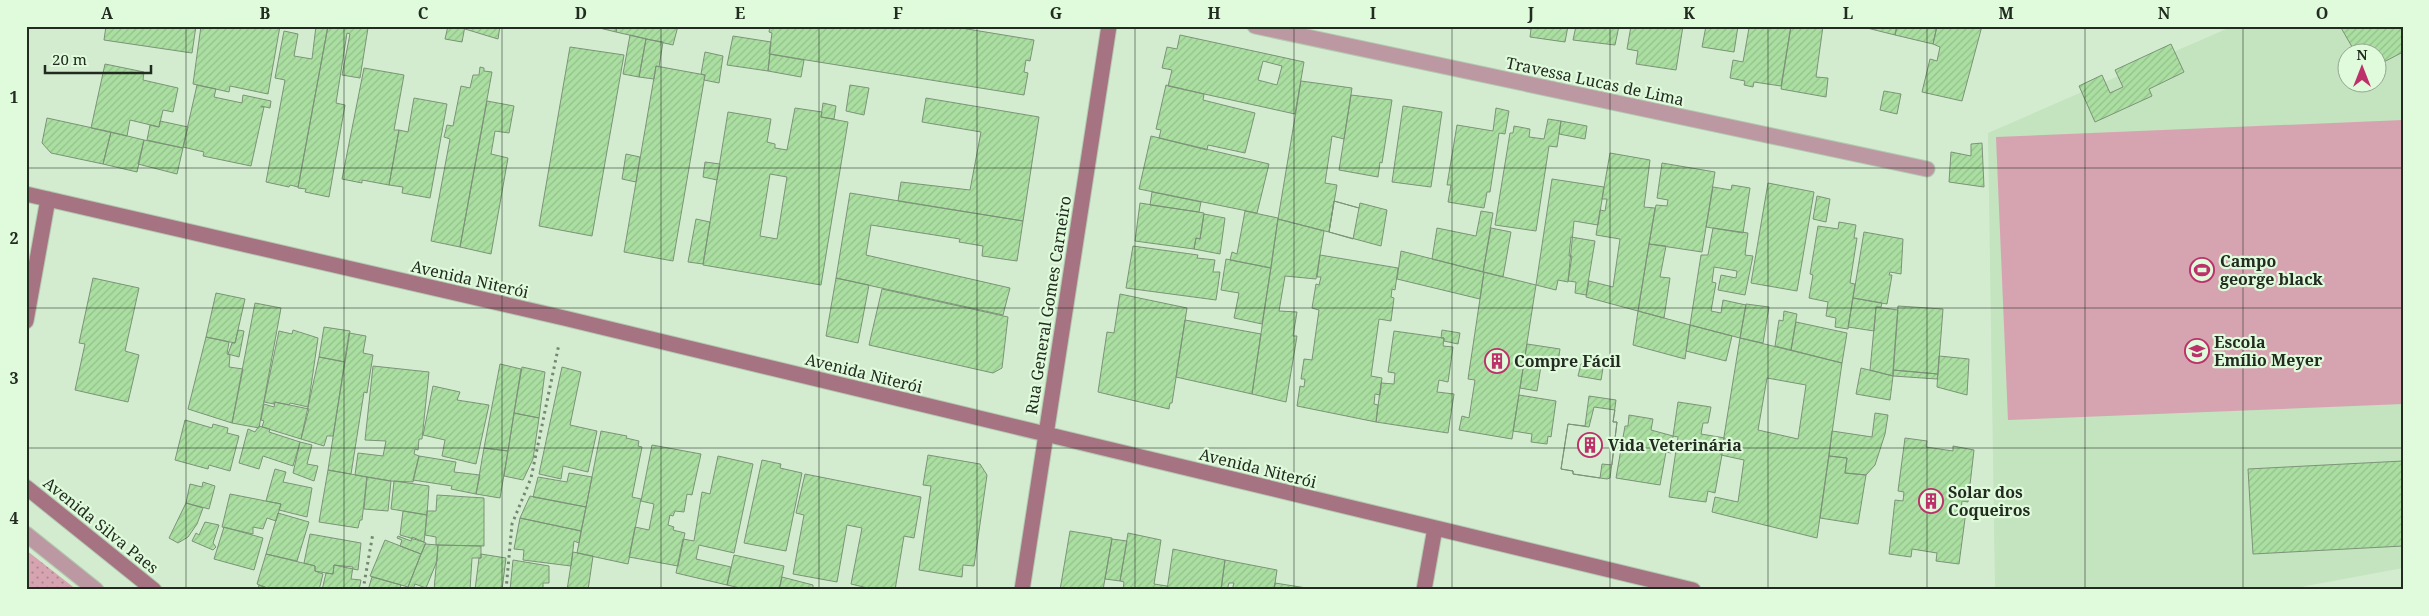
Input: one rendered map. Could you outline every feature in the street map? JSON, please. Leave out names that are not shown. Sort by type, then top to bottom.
[{"type":"main road","name":"Rua General Gomes Carneiro","points":[[1022,590],[1109,26]]},
{"type":"main road","name":"Avenida Niterói","points":[[26,194],[564,318],[1694,590]]},
{"type":"main road","points":[[26,321],[48,199]]},
{"type":"main road","name":"Avenida Silva Paes","points":[[26,487],[154,590]]},
{"type":"main road","points":[[1424,590],[1435,528]]},
{"type":"street","name":"Travessa Lucas de Lima","points":[[1254,26],[1927,169]]},
{"type":"street","points":[[26,534],[96,590]]},
{"type":"path","points":[[506,590],[512,524],[531,478],[564,318]]},
{"type":"path","points":[[363,590],[373,533]]},
{"type":"shaded area","name":"Escola Emílio Meyer","points":[[2233,26],[2403,26],[2403,568],[2284,590],[1995,590],[1988,133]]},
{"type":"shaded area","name":"Campo george black","points":[[2403,120],[2403,404],[2008,420],[1996,137]]},
{"type":"shaded area","points":[[26,550],[77,590],[26,590]]},
{"type":"building","points":[[106,26],[196,26],[192,53],[104,40]]},
{"type":"building","points":[[201,26],[280,26],[268,94],[230,86],[229,92],[193,84]]},
{"type":"building","points":[[316,26],[328,26],[298,187],[266,182],[285,80],[275,78],[284,31],[298,34],[294,56],[312,59]]},
{"type":"building","points":[[328,26],[368,28],[360,78],[342,75],[350,34],[347,33],[336,103],[345,105],[329,197],[305,192],[306,189],[298,188]]},
{"type":"building","points":[[448,26],[465,26],[462,42],[445,39]]},
{"type":"building","points":[[465,26],[500,26],[498,39],[465,29]]},
{"type":"building","points":[[591,26],[617,26],[616,32]]},
{"type":"building","points":[[617,26],[678,26],[673,45],[616,32]]},
{"type":"building","points":[[770,26],[949,26],[1034,40],[1030,61],[1026,60],[1024,72],[1028,73],[1024,95],[769,54],[772,33],[769,32]]},
{"type":"building","points":[[1524,26],[1568,26],[1565,42],[1530,37],[1531,29],[1524,28]]},
{"type":"building","points":[[1576,26],[1619,26],[1615,45],[1573,40]]},
{"type":"building","points":[[1631,26],[1683,26],[1676,70],[1636,64],[1638,51],[1627,49]]},
{"type":"building","points":[[1706,26],[1738,26],[1734,52],[1702,47]]},
{"type":"building","points":[[1740,26],[1791,26],[1781,86],[1754,82],[1753,87],[1744,85],[1745,81],[1730,78],[1733,60],[1743,62],[1749,28]]},
{"type":"building","points":[[1791,26],[1823,26],[1816,77],[1828,78],[1826,97],[1781,89]]},
{"type":"building","points":[[1859,26],[1897,26],[1895,35]]},
{"type":"building","points":[[1897,26],[1937,26],[1933,44],[1895,35]]},
{"type":"building","points":[[1937,26],[1982,26],[1962,101],[1922,92],[1930,59],[1937,61],[1940,47],[1933,44]]},
{"type":"building","points":[[2340,26],[2403,26],[2403,52],[2386,61],[2386,42],[2349,42]]},
{"type":"building","points":[[630,35],[646,39],[639,77],[623,74]]},
{"type":"building","points":[[1180,35],[1304,62],[1295,114],[1168,86],[1172,70],[1162,68],[1167,47],[1177,49]],"holes":[[[1263,61],[1282,66],[1277,85],[1258,80]]]},
{"type":"building","points":[[733,36],[771,42],[768,71],[727,65]]},
{"type":"building","points":[[646,39],[663,42],[659,67],[656,66],[654,79],[639,77]]},
{"type":"building","points":[[2171,44],[2184,72],[2149,89],[2152,96],[2095,122],[2079,86],[2102,75],[2110,93],[2123,87],[2115,70]]},
{"type":"building","points":[[570,47],[624,55],[592,236],[539,226]]},
{"type":"building","points":[[705,52],[723,56],[719,83],[704,80],[705,75],[701,74]]},
{"type":"building","points":[[770,54],[804,60],[801,77],[768,71]]},
{"type":"building","points":[[105,64],[144,72],[143,80],[178,88],[173,112],[163,110],[159,127],[130,120],[127,136],[91,128]]},
{"type":"building","points":[[656,66],[705,75],[673,261],[624,252]]},
{"type":"building","points":[[480,67],[484,68],[484,71],[492,72],[460,247],[431,241],[450,139],[444,137],[447,125],[453,126],[461,86],[470,88],[473,75],[479,75]]},
{"type":"building","points":[[364,68],[404,75],[394,130],[399,130],[389,185],[362,180],[362,183],[342,179]]},
{"type":"building","points":[[1301,81],[1352,88],[1344,139],[1332,136],[1325,183],[1337,185],[1329,232],[1278,219]]},
{"type":"building","points":[[197,85],[216,89],[214,97],[242,103],[243,95],[271,101],[270,108],[261,106],[264,107],[251,166],[203,156],[204,152],[183,147]]},
{"type":"building","points":[[850,85],[869,88],[864,115],[846,111]]},
{"type":"building","points":[[1166,85],[1204,94],[1203,100],[1255,113],[1245,153],[1208,145],[1207,150],[1159,138],[1161,130],[1156,129]]},
{"type":"building","points":[[1884,91],[1901,94],[1897,114],[1880,110]]},
{"type":"building","points":[[1351,95],[1392,100],[1378,177],[1339,170]]},
{"type":"building","points":[[414,98],[447,104],[430,198],[402,193],[403,187],[389,185],[399,130],[408,132]]},
{"type":"building","points":[[926,98],[1039,117],[1023,221],[898,201],[901,182],[970,190],[981,132],[922,122]]},
{"type":"building","points":[[487,101],[514,106],[509,133],[495,131],[491,154],[508,158],[491,254],[460,247]]},
{"type":"building","points":[[823,103],[836,106],[834,119],[821,117]]},
{"type":"building","points":[[1403,106],[1442,112],[1431,187],[1392,182]]},
{"type":"building","points":[[795,108],[822,112],[821,117],[848,122],[821,285],[703,265],[728,112],[771,119],[767,142],[775,144],[775,148],[787,150]],"holes":[[[770,174],[787,177],[777,239],[760,236]]]},
{"type":"building","points":[[1496,108],[1509,111],[1505,134],[1499,133],[1490,192],[1487,192],[1484,208],[1448,202],[1451,185],[1447,185],[1457,125],[1493,131]]},
{"type":"building","points":[[47,118],[111,132],[103,164],[51,153],[42,143]]},
{"type":"building","points":[[1548,119],[1561,121],[1557,147],[1549,146],[1536,231],[1495,225],[1510,133],[1513,133],[1514,126],[1530,129],[1529,137],[1544,139]]},
{"type":"building","points":[[160,121],[188,127],[183,148],[147,140],[150,125],[159,127]]},
{"type":"building","points":[[1561,121],[1587,126],[1585,139],[1559,134]]},
{"type":"building","points":[[111,132],[144,140],[137,172],[103,164]]},
{"type":"building","points":[[1151,136],[1269,164],[1257,213],[1139,189]]},
{"type":"building","points":[[144,140],[183,148],[177,174],[138,164]]},
{"type":"building","points":[[1982,143],[1984,187],[1949,182],[1951,152],[1971,156],[1971,144]]},
{"type":"building","points":[[1610,153],[1650,160],[1644,207],[1655,208],[1638,311],[1586,297],[1589,281],[1613,287],[1620,239],[1596,235],[1600,210],[1605,211],[1607,199],[1602,199]]},
{"type":"building","points":[[626,154],[640,157],[636,182],[622,179]]},
{"type":"building","points":[[705,162],[720,164],[717,180],[703,177]]},
{"type":"building","points":[[1662,163],[1715,172],[1702,252],[1649,244],[1656,205],[1667,206],[1668,200],[1657,198]]},
{"type":"building","points":[[1552,179],[1604,187],[1598,225],[1574,221],[1568,282],[1558,280],[1556,290],[1536,285]]},
{"type":"building","points":[[1768,183],[1814,192],[1797,291],[1751,283]]},
{"type":"building","points":[[1732,185],[1750,188],[1743,233],[1706,227],[1713,187],[1731,190]]},
{"type":"building","points":[[1152,192],[1201,202],[1199,212],[1150,205]]},
{"type":"building","points":[[850,193],[1023,221],[1017,261],[982,256],[983,246],[959,242],[960,239],[871,225],[866,255],[1010,288],[1003,315],[836,278]]},
{"type":"building","points":[[1817,196],[1830,199],[1826,222],[1813,219]]},
{"type":"building","points":[[1334,201],[1359,208],[1360,203],[1387,210],[1381,246],[1329,232]]},
{"type":"building","points":[[1334,201],[1359,208],[1353,239],[1329,232]]},
{"type":"building","points":[[1140,203],[1204,213],[1200,239],[1196,238],[1194,249],[1135,241]]},
{"type":"building","points":[[1245,211],[1278,218],[1271,268],[1230,260],[1232,252],[1237,254]]},
{"type":"building","points":[[1481,211],[1493,213],[1483,272],[1432,259],[1437,228],[1476,236]]},
{"type":"building","points":[[1204,214],[1225,218],[1220,254],[1194,249],[1196,238],[1200,239]]},
{"type":"building","points":[[696,219],[710,222],[703,264],[688,262]]},
{"type":"building","points":[[1278,219],[1324,231],[1316,279],[1285,276],[1279,311],[1297,312],[1293,336],[1297,336],[1286,402],[1252,394]]},
{"type":"building","points":[[1839,222],[1856,225],[1854,238],[1857,238],[1850,283],[1855,284],[1848,329],[1835,327],[1836,318],[1826,316],[1828,302],[1809,298],[1813,275],[1810,274],[1818,226],[1838,229]]},
{"type":"building","points":[[1491,228],[1511,232],[1503,277],[1483,272]]},
{"type":"building","points":[[1713,228],[1748,233],[1745,255],[1753,256],[1745,295],[1718,290],[1721,275],[1736,278],[1737,271],[1714,267],[1712,282],[1716,283],[1711,311],[1721,313],[1723,300],[1746,305],[1740,338],[1690,325],[1701,255],[1708,255]]},
{"type":"building","points":[[1864,232],[1903,239],[1901,274],[1890,272],[1889,275],[1892,275],[1887,304],[1853,298]]},
{"type":"building","points":[[1571,237],[1595,241],[1586,295],[1575,293],[1576,282],[1568,281],[1572,256],[1569,256]]},
{"type":"building","points":[[1649,244],[1666,246],[1660,277],[1670,278],[1664,318],[1638,311]]},
{"type":"building","points":[[1133,246],[1198,255],[1197,258],[1215,260],[1213,272],[1220,272],[1216,300],[1126,288]]},
{"type":"building","points":[[1401,251],[1484,272],[1480,299],[1397,279]]},
{"type":"building","points":[[1320,255],[1398,268],[1395,290],[1392,289],[1391,297],[1394,298],[1391,321],[1379,319],[1371,376],[1382,378],[1380,395],[1375,394],[1374,404],[1378,405],[1376,422],[1297,406],[1300,386],[1304,387],[1305,379],[1301,379],[1304,359],[1312,360],[1319,310],[1312,308],[1316,284],[1319,285],[1321,277],[1317,277]]},
{"type":"building","points":[[1226,259],[1271,268],[1262,324],[1234,318],[1239,293],[1221,290]]},
{"type":"building","name":"Compre Fácil","points":[[1484,272],[1536,285],[1512,439],[1459,430],[1462,416],[1469,418],[1475,380],[1468,379]]},
{"type":"building","points":[[93,278],[139,288],[125,351],[139,355],[128,402],[75,390],[85,344],[79,343]]},
{"type":"building","points":[[836,278],[869,285],[858,343],[826,336]]},
{"type":"building","points":[[882,289],[1008,317],[1002,368],[993,373],[869,345]]},
{"type":"building","points":[[216,293],[245,299],[235,343],[206,337]]},
{"type":"building","points":[[1120,294],[1187,308],[1172,403],[1170,403],[1169,409],[1098,392],[1107,332],[1114,333]]},
{"type":"building","points":[[1853,298],[1882,303],[1881,307],[1876,307],[1874,331],[1848,327]]},
{"type":"building","points":[[255,303],[281,308],[259,428],[232,423]]},
{"type":"building","points":[[1746,304],[1769,307],[1763,343],[1740,338]]},
{"type":"building","points":[[1898,306],[1943,309],[1938,374],[1893,370]]},
{"type":"building","points":[[1876,307],[1898,310],[1893,376],[1870,370]]},
{"type":"building","points":[[1638,311],[1690,325],[1685,359],[1633,345]]},
{"type":"building","points":[[1784,311],[1797,314],[1791,350],[1775,346],[1779,320],[1783,321]]},
{"type":"building","points":[[1185,320],[1261,334],[1252,394],[1176,377]]},
{"type":"building","points":[[1796,322],[1847,333],[1842,363],[1791,350]]},
{"type":"building","points":[[1690,325],[1732,336],[1726,361],[1686,351]]},
{"type":"building","points":[[324,327],[350,331],[345,362],[319,357]]},
{"type":"building","points":[[238,330],[244,331],[239,357],[228,354],[232,343],[235,343]]},
{"type":"building","points":[[293,330],[318,338],[308,407],[290,403],[289,405],[264,402],[279,331],[292,334]]},
{"type":"building","points":[[1442,330],[1460,333],[1458,344],[1444,341],[1444,338],[1441,338]]},
{"type":"building","points":[[1394,331],[1444,338],[1443,346],[1453,347],[1448,382],[1439,380],[1437,392],[1454,394],[1448,433],[1376,422],[1381,383],[1394,384],[1395,373],[1388,372]]},
{"type":"building","points":[[349,333],[366,336],[363,353],[373,355],[367,393],[364,392],[351,474],[328,470]]},
{"type":"building","points":[[206,337],[229,342],[227,354],[230,355],[229,367],[243,369],[232,423],[188,409]]},
{"type":"building","points":[[1740,338],[1842,363],[1817,538],[1712,512],[1715,497],[1738,502],[1744,460],[1721,455]],"holes":[[[1767,378],[1806,385],[1798,439],[1758,430]]]},
{"type":"building","points":[[1527,344],[1560,349],[1557,368],[1541,366],[1537,391],[1520,388]]},
{"type":"building","points":[[1939,356],[1969,359],[1967,395],[1937,387]]},
{"type":"building","points":[[319,357],[345,362],[333,436],[327,436],[324,446],[301,439]]},
{"type":"building","points":[[500,364],[521,369],[508,451],[484,448]]},
{"type":"building","points":[[1581,364],[1603,368],[1601,380],[1578,376]]},
{"type":"building","points":[[373,366],[429,372],[422,439],[419,439],[418,450],[415,449],[414,454],[419,456],[413,482],[391,481],[355,475],[358,453],[383,456],[386,441],[365,440]]},
{"type":"building","points":[[522,367],[545,372],[539,418],[514,413]]},
{"type":"building","points":[[562,367],[581,372],[570,425],[597,431],[588,472],[563,466],[561,479],[539,474]]},
{"type":"building","points":[[1861,368],[1893,376],[1890,400],[1856,394]]},
{"type":"building","points":[[1893,370],[1938,374],[1937,379],[1893,376]]},
{"type":"building","points":[[433,386],[460,392],[457,400],[489,405],[476,464],[442,456],[445,440],[423,435]]},
{"type":"building","points":[[1519,395],[1556,401],[1551,437],[1548,436],[1547,444],[1531,442],[1532,434],[1513,431]]},
{"type":"building","name":"Vida Veterinária","points":[[1589,396],[1616,400],[1613,422],[1617,422],[1610,478],[1607,479],[1573,474],[1573,471],[1561,469],[1568,424],[1585,426]]},
{"type":"building","points":[[275,402],[309,409],[301,439],[262,427],[264,421],[261,420],[264,404],[274,407]]},
{"type":"building","points":[[1678,402],[1711,407],[1708,423],[1703,423],[1701,434],[1725,438],[1715,493],[1708,491],[1706,502],[1669,497],[1678,437],[1673,436]]},
{"type":"building","name":"Vida Veterinária","points":[[1594,407],[1615,410],[1613,422],[1617,422],[1612,465],[1602,464],[1600,478],[1573,474],[1573,471],[1561,469],[1568,424],[1589,427]]},
{"type":"building","points":[[514,413],[539,418],[533,459],[523,480],[504,476]]},
{"type":"building","points":[[1875,413],[1888,415],[1885,434],[1875,465],[1866,475],[1845,473],[1847,458],[1829,456],[1832,431],[1872,437]]},
{"type":"building","points":[[1629,415],[1653,419],[1651,430],[1673,436],[1671,453],[1666,452],[1660,485],[1616,478],[1625,426],[1628,426]]},
{"type":"building","points":[[185,420],[212,428],[213,424],[228,428],[227,433],[239,436],[230,471],[209,465],[208,469],[175,460]]},
{"type":"building","points":[[259,426],[270,429],[269,432],[300,442],[293,466],[263,456],[259,469],[239,463],[248,429],[255,432]]},
{"type":"building","points":[[601,431],[627,436],[626,438],[639,441],[638,446],[642,447],[632,497],[641,499],[628,564],[577,553]]},
{"type":"building","name":"Solar dos Coqueiros","points":[[1905,438],[1927,441],[1926,447],[1953,451],[1953,446],[1974,450],[1968,502],[1962,501],[1961,510],[1966,511],[1959,564],[1936,561],[1937,553],[1912,549],[1911,557],[1889,554],[1895,500],[1903,501],[1904,492],[1898,491]]},
{"type":"building","points":[[300,442],[312,445],[307,464],[318,466],[314,481],[293,473]]},
{"type":"building","points":[[652,445],[701,454],[692,495],[687,494],[684,512],[675,511],[673,516],[670,515],[668,525],[674,527],[673,530],[685,533],[678,566],[629,557],[635,527],[649,530],[654,504],[641,501]]},
{"type":"building","points":[[484,448],[508,451],[500,498],[476,494]]},
{"type":"building","points":[[928,455],[980,464],[987,475],[974,566],[963,565],[962,577],[919,570],[931,486],[923,485]]},
{"type":"building","points":[[419,456],[456,462],[454,472],[480,475],[476,494],[451,489],[452,486],[413,480]]},
{"type":"building","points":[[718,456],[753,464],[734,553],[699,545],[696,559],[731,567],[727,585],[676,573],[683,539],[694,541],[702,492],[710,494]]},
{"type":"building","points":[[1829,456],[1847,458],[1845,473],[1866,475],[1858,524],[1820,518]]},
{"type":"building","points":[[762,460],[781,464],[780,468],[802,473],[786,551],[744,543]]},
{"type":"building","points":[[2403,461],[2403,546],[2253,554],[2248,469]]},
{"type":"building","points":[[275,469],[286,472],[283,482],[312,488],[307,517],[279,510],[281,504],[266,501]]},
{"type":"building","points":[[328,470],[367,477],[362,520],[360,520],[358,528],[319,522]]},
{"type":"building","points":[[569,473],[592,477],[586,507],[533,497],[538,477],[567,482]]},
{"type":"building","points":[[805,474],[921,497],[914,538],[904,536],[895,590],[876,590],[851,584],[862,528],[847,525],[837,582],[793,574],[804,515],[796,513]]},
{"type":"building","points":[[367,477],[391,481],[388,511],[364,509]]},
{"type":"building","points":[[394,481],[429,486],[427,515],[391,509]]},
{"type":"building","points":[[203,482],[215,486],[209,509],[186,503],[190,484],[202,487]]},
{"type":"building","points":[[230,494],[281,504],[276,521],[267,518],[263,529],[253,527],[253,534],[222,527]]},
{"type":"building","points":[[437,495],[484,498],[484,546],[436,545],[436,537],[425,535],[427,511],[436,511]]},
{"type":"building","points":[[530,496],[586,507],[581,531],[520,518]]},
{"type":"building","points":[[186,503],[203,508],[197,524],[188,537],[178,543],[169,538]]},
{"type":"building","points":[[403,511],[427,515],[424,542],[400,535]]},
{"type":"building","points":[[278,513],[309,522],[297,561],[266,554]]},
{"type":"building","points":[[520,518],[581,531],[579,543],[574,541],[571,566],[523,560],[524,550],[514,549]]},
{"type":"building","points":[[205,522],[219,525],[213,543],[216,547],[213,550],[192,541],[196,533],[199,535]]},
{"type":"building","points":[[224,527],[263,538],[254,570],[214,559]]},
{"type":"building","points":[[1070,531],[1112,538],[1103,590],[1060,590]]},
{"type":"building","points":[[1128,533],[1161,540],[1154,584],[1167,586],[1167,590],[1123,590],[1124,582],[1120,581]]},
{"type":"building","points":[[310,534],[361,543],[358,570],[334,565],[333,574],[315,571],[315,566],[304,563]]},
{"type":"building","points":[[398,536],[411,541],[412,537],[426,543],[421,554],[400,546],[402,540],[397,538]]},
{"type":"building","points":[[1112,539],[1127,541],[1120,581],[1105,579]]},
{"type":"building","points":[[385,540],[421,554],[408,587],[370,576]]},
{"type":"building","points":[[425,544],[438,545],[437,561],[426,588],[415,584],[413,589],[408,587]]},
{"type":"building","points":[[438,545],[481,546],[481,558],[472,558],[470,590],[434,590]]},
{"type":"building","points":[[1173,549],[1225,560],[1221,590],[1167,590]]},
{"type":"building","points":[[573,552],[593,556],[588,590],[567,590]]},
{"type":"building","points":[[266,554],[315,566],[315,571],[323,574],[319,590],[272,590],[257,584]]},
{"type":"building","points":[[481,554],[506,558],[502,590],[475,590]]},
{"type":"building","points":[[734,555],[784,566],[779,590],[749,590],[727,585]]},
{"type":"building","points":[[513,560],[549,566],[549,583],[543,583],[543,590],[510,590]]},
{"type":"building","points":[[1225,560],[1277,570],[1274,590],[1232,590],[1234,583],[1229,583],[1227,590],[1221,590]]},
{"type":"building","points":[[334,565],[353,567],[351,579],[361,580],[359,590],[322,590],[326,573],[333,574]]},
{"type":"building","points":[[372,577],[401,585],[399,590],[368,590]]},
{"type":"building","points":[[782,577],[813,585],[813,590],[779,590]]},
{"type":"building","points":[[1275,583],[1319,590],[1274,590]]},
{"type":"building","points":[[259,585],[270,589],[270,590],[258,590]]},
{"type":"place","name":"Campo george black","points":[[2202,270]]},
{"type":"place","name":"Escola Emílio Meyer","points":[[2197,351]]},
{"type":"place","name":"Compre Fácil","points":[[1497,361]]},
{"type":"place","name":"Vida Veterinária","points":[[1590,445]]},
{"type":"place","name":"Solar dos Coqueiros","points":[[1931,501]]}]
